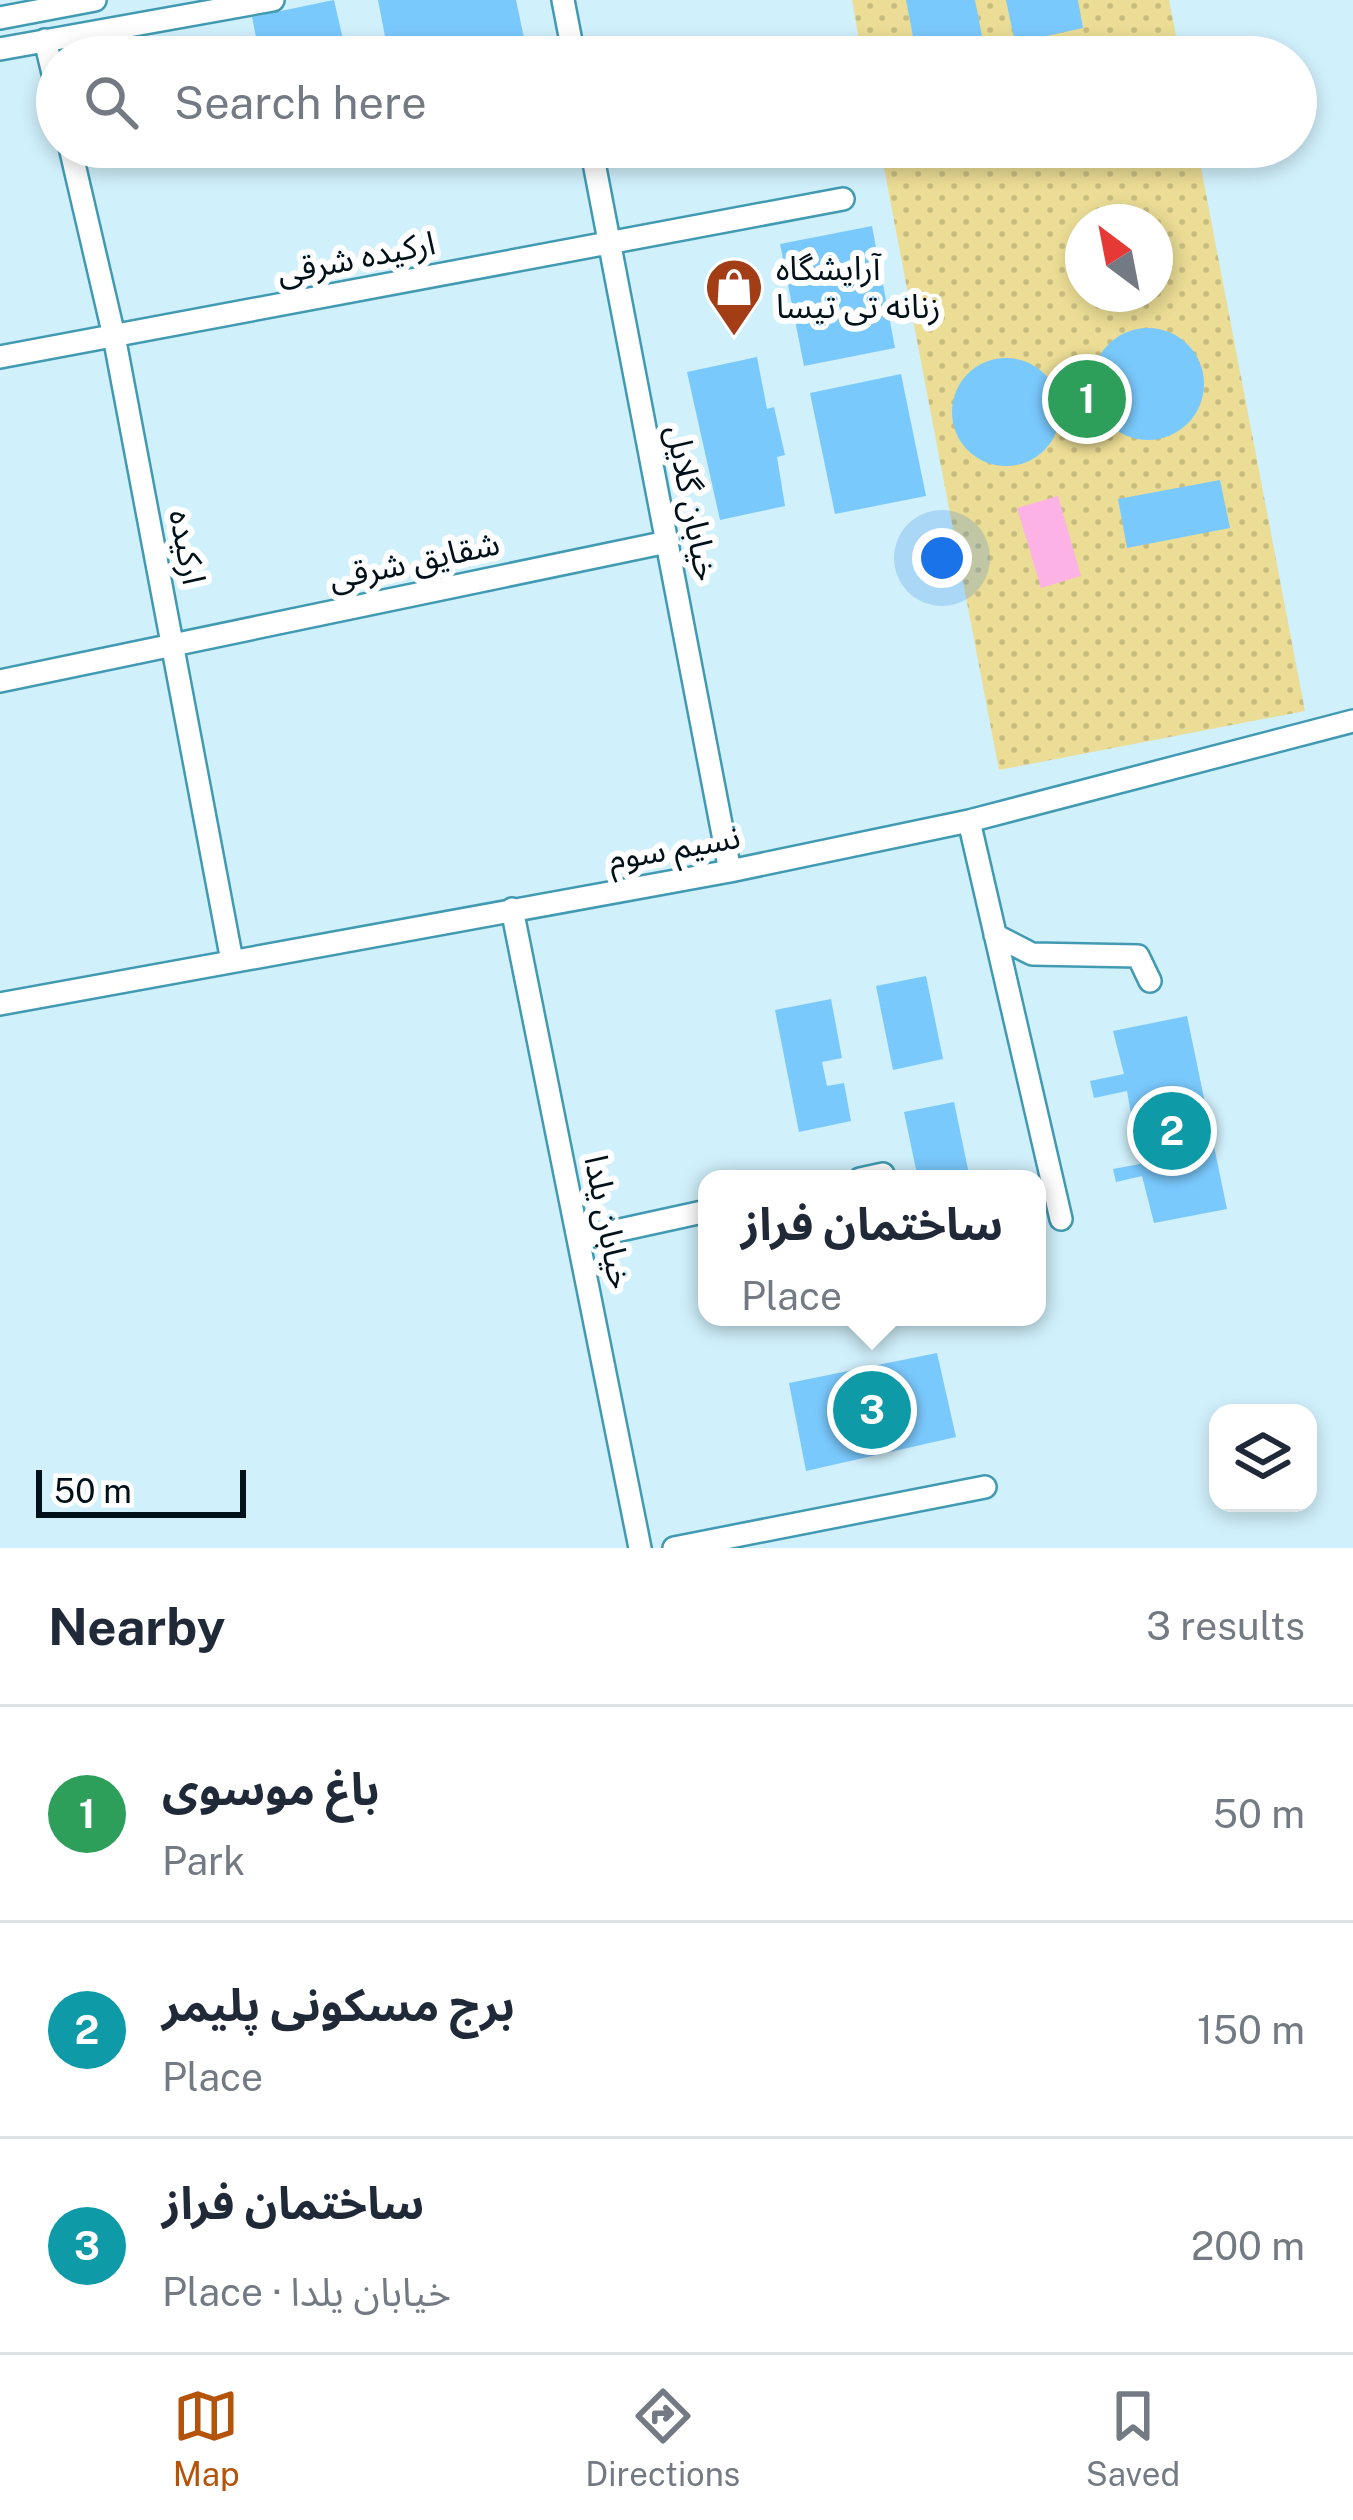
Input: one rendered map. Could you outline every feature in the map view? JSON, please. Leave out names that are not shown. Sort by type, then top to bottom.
[{"type":"street","points":[[0,18],[37,5],[95,0]]},
{"type":"street","points":[[69,36],[273,0]]},
{"type":"street","points":[[563,0],[570,36]]},
{"type":"street","points":[[0,49],[36,42]]},
{"type":"street","name":"ارکیده","points":[[75,168],[113,336],[232,961]]},
{"type":"street","name":"خیابان گلایل","points":[[595,168],[730,871]]},
{"type":"street","points":[[610,243],[843,199]]},
{"type":"street","name":"ارکیده شرقی","points":[[0,357],[610,243]]},
{"type":"street","name":"شقایق شرقی","points":[[0,681],[667,542]]},
{"type":"street","name":"نسیم سوم","points":[[0,1004],[730,871],[969,821],[1353,721]]},
{"type":"street","points":[[969,821],[1061,1220]]},
{"type":"street","name":"خیابان یلدا","points":[[512,909],[640,1548]]},
{"type":"street","points":[[995,935],[1032,954],[1138,956],[1150,981]]},
{"type":"street","points":[[579,1239],[698,1213]]},
{"type":"street","points":[[674,1548],[985,1487]]},
{"type":"shaded area","points":[[852,0],[1169,0],[1176,36],[858,36]]},
{"type":"shaded area","points":[[884,168],[1201,168],[1305,711],[999,770]]},
{"type":"shaded area","points":[[1058,496],[1081,576],[1041,588],[1017,508]]},
{"type":"building","points":[[334,0],[342,36],[256,36],[252,17]]},
{"type":"building","points":[[378,0],[516,0],[524,36],[385,36]]},
{"type":"building","points":[[906,0],[975,0],[982,36],[913,36]]},
{"type":"building","points":[[1006,0],[1078,0],[1083,28],[1047,36],[1014,36]]},
{"type":"building","points":[[872,226],[895,348],[804,366],[780,244]]},
{"type":"building","points":[[1148,328],[1169,333],[1187,345],[1199,363],[1204,384],[1199,405],[1187,423],[1169,435],[1148,440],[1127,435],[1109,423],[1097,405],[1092,384],[1097,363],[1109,345],[1127,333]]},
{"type":"building","points":[[757,357],[767,409],[774,407],[785,455],[777,457],[785,506],[720,520],[687,372]]},
{"type":"building","points":[[1006,358],[1027,362],[1044,374],[1056,391],[1060,412],[1056,433],[1044,450],[1027,462],[1006,466],[985,462],[968,450],[956,433],[952,412],[956,391],[968,374],[985,362]]},
{"type":"building","points":[[901,374],[926,496],[835,514],[810,393]]},
{"type":"building","points":[[1220,480],[1230,528],[1127,548],[1118,499]]},
{"type":"building","points":[[926,976],[943,1059],[893,1070],[876,986]]},
{"type":"building","points":[[831,999],[842,1058],[822,1062],[827,1086],[844,1083],[851,1121],[799,1132],[775,1010]]},
{"type":"building","points":[[1187,1016],[1227,1209],[1154,1223],[1142,1176],[1116,1182],[1113,1169],[1140,1164],[1127,1091],[1094,1098],[1090,1081],[1124,1074],[1113,1031]]},
{"type":"building","points":[[954,1102],[968,1170],[916,1170],[904,1112]]},
{"type":"building","points":[[937,1353],[956,1437],[806,1471],[789,1383]]},
{"type":"place","name":"آرایشگاه زنانه تی تیسا","points":[[734,338]]},
{"type":"place","name":"باغ موسوی","points":[[1087,399]]},
{"type":"place","name":"برج مسکونی پلیمر","points":[[1172,1131]]},
{"type":"place","name":"ساختمان فراز","points":[[872,1410]]}]
